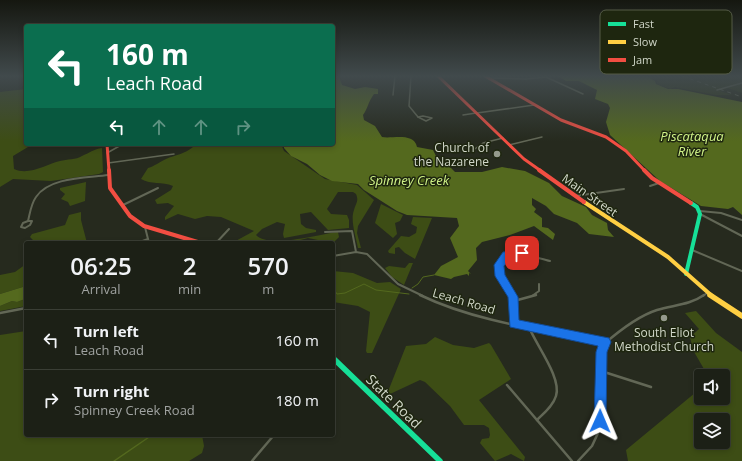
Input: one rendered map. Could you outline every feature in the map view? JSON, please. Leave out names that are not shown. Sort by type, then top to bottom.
[{"type":"street","points":[[410,98],[409,106],[411,111],[418,117],[425,120],[432,118],[428,116],[418,117]]},
{"type":"street","name":"Main Street","points":[[461,98],[524,159],[609,220],[668,257],[707,293],[742,316]]},
{"type":"street","points":[[521,98],[566,122],[607,138],[626,151],[645,172],[659,183],[691,202],[700,213],[742,236]]},
{"type":"street","points":[[463,115],[534,105]]},
{"type":"street","points":[[472,151],[483,143],[503,138]]},
{"type":"street","points":[[509,145],[542,138]]},
{"type":"street","points":[[107,146],[108,175],[111,190],[121,206],[134,220],[144,226],[194,241]]},
{"type":"street","points":[[107,153],[120,146]]},
{"type":"street","points":[[108,163],[174,154]]},
{"type":"street","points":[[28,221],[36,197],[46,187],[60,182],[108,175]]},
{"type":"street","points":[[650,186],[659,183]]},
{"type":"street","points":[[121,206],[158,188]]},
{"type":"street","points":[[575,196],[624,189]]},
{"type":"street","points":[[700,213],[721,213],[742,220]]},
{"type":"street","points":[[686,274],[700,213]]},
{"type":"street","points":[[28,221],[32,221],[30,225],[25,228],[21,227],[22,223],[28,221]]},
{"type":"street","points":[[142,241],[148,239],[144,226]]},
{"type":"street","points":[[218,241],[229,229]]},
{"type":"street","points":[[325,232],[352,230],[356,252],[335,256]]},
{"type":"street","points":[[692,250],[742,270]]},
{"type":"street","name":"Leach Road","points":[[356,252],[368,255],[394,281],[431,302],[467,313],[605,342]]},
{"type":"street","points":[[514,323],[514,301],[499,272],[498,265],[507,255],[517,253],[550,261]]},
{"type":"street","points":[[514,301],[536,295],[539,291],[538,284]]},
{"type":"street","points":[[578,461],[592,446],[598,433],[602,349],[605,342],[647,315],[658,310],[689,304],[707,293]]},
{"type":"street","points":[[0,313],[24,308]]},
{"type":"street","points":[[529,327],[534,343],[554,373],[556,387],[554,404],[537,420]]},
{"type":"street","name":"State Road","points":[[335,360],[440,461]]},
{"type":"street","points":[[601,371],[652,387]]},
{"type":"street","points":[[507,385],[572,461]]},
{"type":"street","points":[[252,461],[272,437]]},
{"type":"shaded area","points":[[0,98],[24,98],[24,146],[30,146],[13,156],[14,169],[26,171],[38,169],[60,161],[77,158],[102,148],[103,172],[99,174],[51,181],[13,179],[0,187]]},
{"type":"shaded area","points":[[188,146],[282,146],[284,151],[325,179],[357,185],[374,200],[358,226],[357,233],[361,248],[358,248],[353,224],[353,214],[357,198],[356,194],[353,192],[338,192],[327,209],[331,214],[347,215],[349,220],[349,228],[328,230],[311,212],[300,214],[301,224],[306,228],[316,230],[316,232],[284,238],[283,234],[285,224],[277,222],[262,229],[256,235],[262,239],[272,241],[236,241],[254,231],[221,217],[207,216],[195,219],[178,214],[165,220],[165,217],[174,206],[168,203],[157,204],[155,200],[171,190],[173,186],[149,182],[141,179],[148,168],[193,147]]},
{"type":"shaded area","points":[[86,182],[85,201],[70,206],[68,202],[61,199],[65,194],[60,190],[60,188]]},
{"type":"shaded area","points":[[381,204],[403,215],[400,221],[395,223],[397,234],[393,238],[375,223]]},
{"type":"shaded area","points":[[81,212],[81,220],[86,241],[34,241],[30,237],[32,234],[65,225],[69,215]]},
{"type":"shaded area","points":[[413,217],[432,218],[415,259],[399,247],[395,248],[395,254],[389,253],[388,251],[401,236],[409,237],[416,233],[417,227],[411,224]]},
{"type":"shaded area","points":[[338,232],[339,237],[335,241],[323,241],[308,238],[297,241],[283,241]]},
{"type":"shaded area","points":[[409,263],[413,263],[404,285],[392,277],[385,268],[389,266],[405,268]]},
{"type":"shaded area","points":[[24,265],[24,287],[0,294],[0,275],[15,272]]},
{"type":"shaded area","points":[[335,271],[353,273],[377,283],[390,282],[401,289],[372,353],[367,353],[366,351],[370,312],[358,306],[335,302]]},
{"type":"shaded area","points":[[24,299],[24,306],[0,311],[0,306],[12,301],[17,302]]},
{"type":"shaded area","points":[[696,311],[716,333],[742,352],[742,461],[628,461],[626,450],[694,394],[694,405],[730,405],[730,369],[704,369],[693,350],[690,337],[699,329],[685,313]]},
{"type":"shaded area","points":[[24,331],[24,437],[202,437],[204,446],[202,453],[189,461],[0,461],[0,335]]},
{"type":"shaded area","points":[[435,337],[453,345],[474,348],[489,343],[491,345],[511,379],[479,400],[525,457],[524,461],[511,454],[495,461],[480,443],[482,439],[489,438],[489,428],[484,425],[464,425],[450,406],[425,382],[420,380],[387,394],[406,346],[426,344]]},
{"type":"water","name":"Spinney Creek","points":[[335,98],[372,98],[363,115],[364,120],[375,126],[382,137],[402,137],[412,139],[417,147],[433,150],[438,160],[447,164],[455,172],[482,172],[502,167],[525,171],[549,183],[562,196],[586,207],[592,215],[607,223],[608,230],[614,237],[589,234],[577,223],[554,214],[546,206],[532,198],[532,205],[536,209],[534,212],[542,218],[542,227],[548,228],[555,234],[553,240],[534,226],[510,235],[482,242],[476,248],[477,260],[468,271],[471,274],[469,273],[469,276],[467,274],[451,279],[434,275],[441,266],[458,257],[450,238],[459,226],[457,218],[407,215],[397,211],[364,190],[358,184],[332,181],[320,175],[307,164],[291,156],[284,146],[335,146]]},
{"type":"water","name":"Piscataqua River","points":[[595,98],[720,98],[742,102],[742,215],[733,207],[728,209],[701,206],[660,181],[610,135],[606,122],[610,108],[608,104],[595,99]]},
{"type":"water","points":[[24,287],[24,299],[17,302],[12,301],[0,306],[0,294]]},
{"type":"waterway","name":"Spinney Creek","points":[[412,288],[418,284],[423,277],[434,275]]},
{"type":"waterway","name":"Spinney Creek","points":[[335,291],[337,294],[345,293],[364,284],[376,290],[409,294]]},
{"type":"waterway","name":"Spinney Creek","points":[[114,461],[149,437]]},
{"type":"traffic: fast","points":[[686,274],[700,214],[697,207],[691,203]]},
{"type":"traffic: fast","points":[[335,360],[440,461]]},
{"type":"traffic: slow","points":[[584,202],[668,257],[704,291],[742,316]]},
{"type":"traffic: jam","points":[[460,98],[524,159],[584,202]]},
{"type":"traffic: jam","points":[[522,98],[561,120],[606,137],[626,151],[652,178],[691,203]]},
{"type":"traffic: jam","points":[[107,146],[110,188],[130,216],[144,226],[194,241]]},
{"type":"place","name":"Church of the Nazarene","points":[[497,154]]},
{"type":"place","name":"South Eliot Methodist Church","points":[[664,318]]},
{"type":"route","points":[[522,253],[507,255],[498,265],[500,276],[513,297],[514,323],[605,342],[602,352],[600,421]]}]
